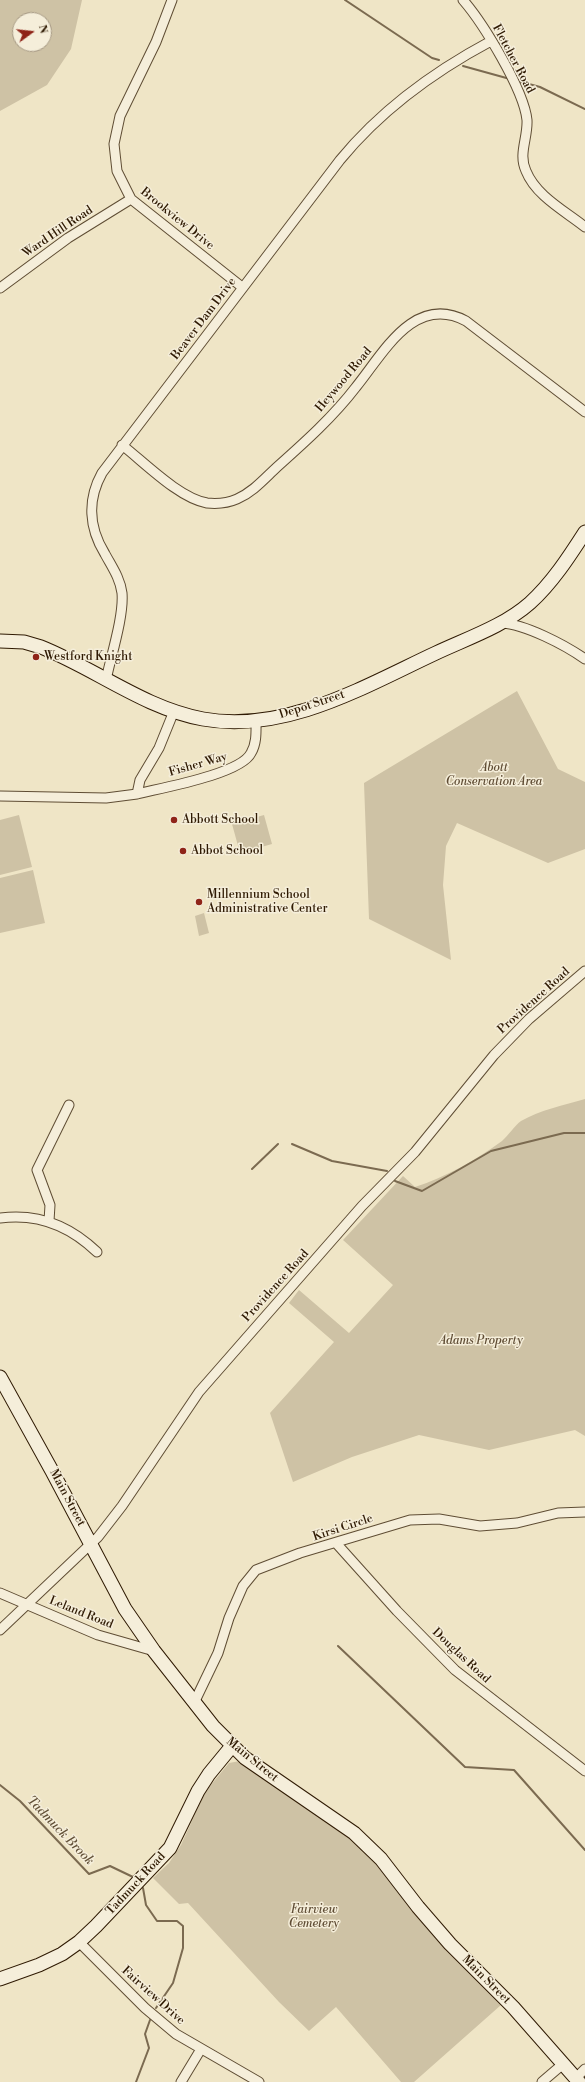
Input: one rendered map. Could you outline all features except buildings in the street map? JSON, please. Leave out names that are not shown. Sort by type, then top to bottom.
[{"type":"main road","name":"Depot Street","points":[[0,640],[24,642],[41,647],[106,680],[174,711],[194,717],[220,721],[256,720],[295,713],[348,694],[501,623],[530,603],[552,579],[585,532]]},
{"type":"main road","name":"Main Street","points":[[0,1377],[125,1608],[154,1651],[194,1703],[232,1746],[286,1787],[349,1830],[374,1853],[450,1944],[513,2007],[563,2064],[580,2076]]},
{"type":"main road","name":"Tadmuck Road","points":[[0,1979],[39,1965],[62,1954],[79,1942],[166,1853],[174,1842],[198,1791],[209,1774],[232,1746]]},
{"type":"street","name":"Brookview Drive","points":[[172,0],[156,42],[120,116],[114,144],[117,171],[131,199],[242,287]]},
{"type":"street","name":"Fletcher Road","points":[[463,0],[475,14],[491,41],[516,87],[525,109],[527,127],[523,161],[526,171],[533,184],[541,193],[585,227]]},
{"type":"street","name":"Beaver Dam Drive","points":[[106,680],[121,607],[122,593],[119,579],[96,537],[91,507],[99,478],[122,445],[242,287],[340,160],[367,129],[394,105],[440,70],[491,41]]},
{"type":"street","name":"Ward Hill Road","points":[[0,288],[68,238],[131,199]]},
{"type":"street","name":"Heywood Road","points":[[122,445],[175,487],[194,498],[209,503],[223,503],[236,499],[257,486],[323,424],[357,387],[399,333],[419,319],[438,314],[452,315],[466,321],[585,412]]},
{"type":"street","points":[[501,623],[528,630],[559,642],[585,658]]},
{"type":"street","name":"Fisher Way","points":[[137,794],[140,780],[159,748],[174,711]]},
{"type":"street","name":"Fisher Way","points":[[0,796],[106,798],[137,794],[222,772],[245,762],[251,754],[254,745],[256,720]]},
{"type":"street","name":"Providence Road","points":[[0,1630],[91,1544],[122,1506],[199,1392],[362,1206],[415,1152],[498,1050],[529,1019],[585,971]]},
{"type":"street","points":[[49,1221],[50,1205],[37,1170],[69,1105]]},
{"type":"street","points":[[0,1218],[23,1217],[49,1221],[76,1235],[97,1252]]},
{"type":"street","name":"Kirsi Circle","points":[[194,1703],[218,1653],[228,1618],[243,1586],[253,1572],[264,1566],[410,1520],[439,1519],[480,1526],[517,1523],[558,1513],[585,1512]]},
{"type":"street","name":"Douglas Road","points":[[336,1543],[397,1611],[455,1670],[585,1771]]},
{"type":"street","name":"Leland Road","points":[[0,1592],[98,1635],[154,1651]]},
{"type":"street","name":"Fairview Drive","points":[[79,1942],[145,2008],[176,2034],[259,2082]]},
{"type":"street","points":[[181,2082],[201,2049]]},
{"type":"street","points":[[542,2082],[563,2064]]},
{"type":"green space","points":[[0,0],[82,0],[71,49],[47,85],[0,111]]},
{"type":"green space","name":"Abott Conservation Area","points":[[517,691],[558,769],[585,782],[585,849],[548,863],[457,823],[446,846],[443,885],[451,960],[369,919],[364,783]]},
{"type":"green space","points":[[19,815],[32,867],[0,875],[0,820]]},
{"type":"green space","points":[[264,815],[272,844],[240,853],[232,824]]},
{"type":"green space","points":[[33,870],[45,923],[0,933],[0,878]]},
{"type":"green space","points":[[204,913],[209,933],[199,936],[195,916]]},
{"type":"green space","name":"Adams Property","points":[[585,1099],[585,1436],[575,1430],[489,1450],[419,1435],[352,1457],[293,1482],[270,1413],[334,1342],[289,1303],[299,1290],[349,1333],[393,1285],[343,1240],[403,1176],[415,1187],[427,1183],[460,1167],[492,1148],[502,1141],[516,1125],[528,1117]]},
{"type":"green space","name":"Fairview Cemetery","points":[[240,1761],[340,1828],[368,1852],[465,1967],[501,2005],[414,2082],[401,2082],[336,2007],[309,2031],[279,2002],[188,1903],[179,1904],[153,1878],[169,1863],[181,1845],[205,1792],[229,1763]]},
{"type":"waterway","points":[[345,0],[432,58],[439,60]]},
{"type":"waterway","points":[[463,66],[510,79]]},
{"type":"waterway","points":[[518,81],[540,87],[585,109]]},
{"type":"waterway","points":[[395,1181],[422,1191],[491,1151],[564,1133],[585,1133]]},
{"type":"waterway","points":[[252,1169],[278,1144]]},
{"type":"waterway","points":[[292,1144],[332,1161],[387,1171]]},
{"type":"waterway","points":[[338,1646],[465,1767],[514,1770],[585,1850]]},
{"type":"waterway","name":"Tadmuck Brook","points":[[0,1785],[20,1801],[89,1874],[110,1866],[133,1877]]},
{"type":"waterway","name":"Tadmuck Brook","points":[[143,1888],[146,1905],[157,1921],[177,1921],[183,1926],[183,1948],[173,1983],[156,2008]]},
{"type":"waterway","name":"Tadmuck Brook","points":[[136,2082],[149,2048],[145,2034],[150,2020]]},
{"type":"place","name":"Westford Knight","points":[[36,657]]},
{"type":"place","name":"Abbott School","points":[[174,820]]},
{"type":"place","name":"Abbot School","points":[[183,851]]},
{"type":"place","name":"Millennium School Administrative Center","points":[[199,902]]}]
